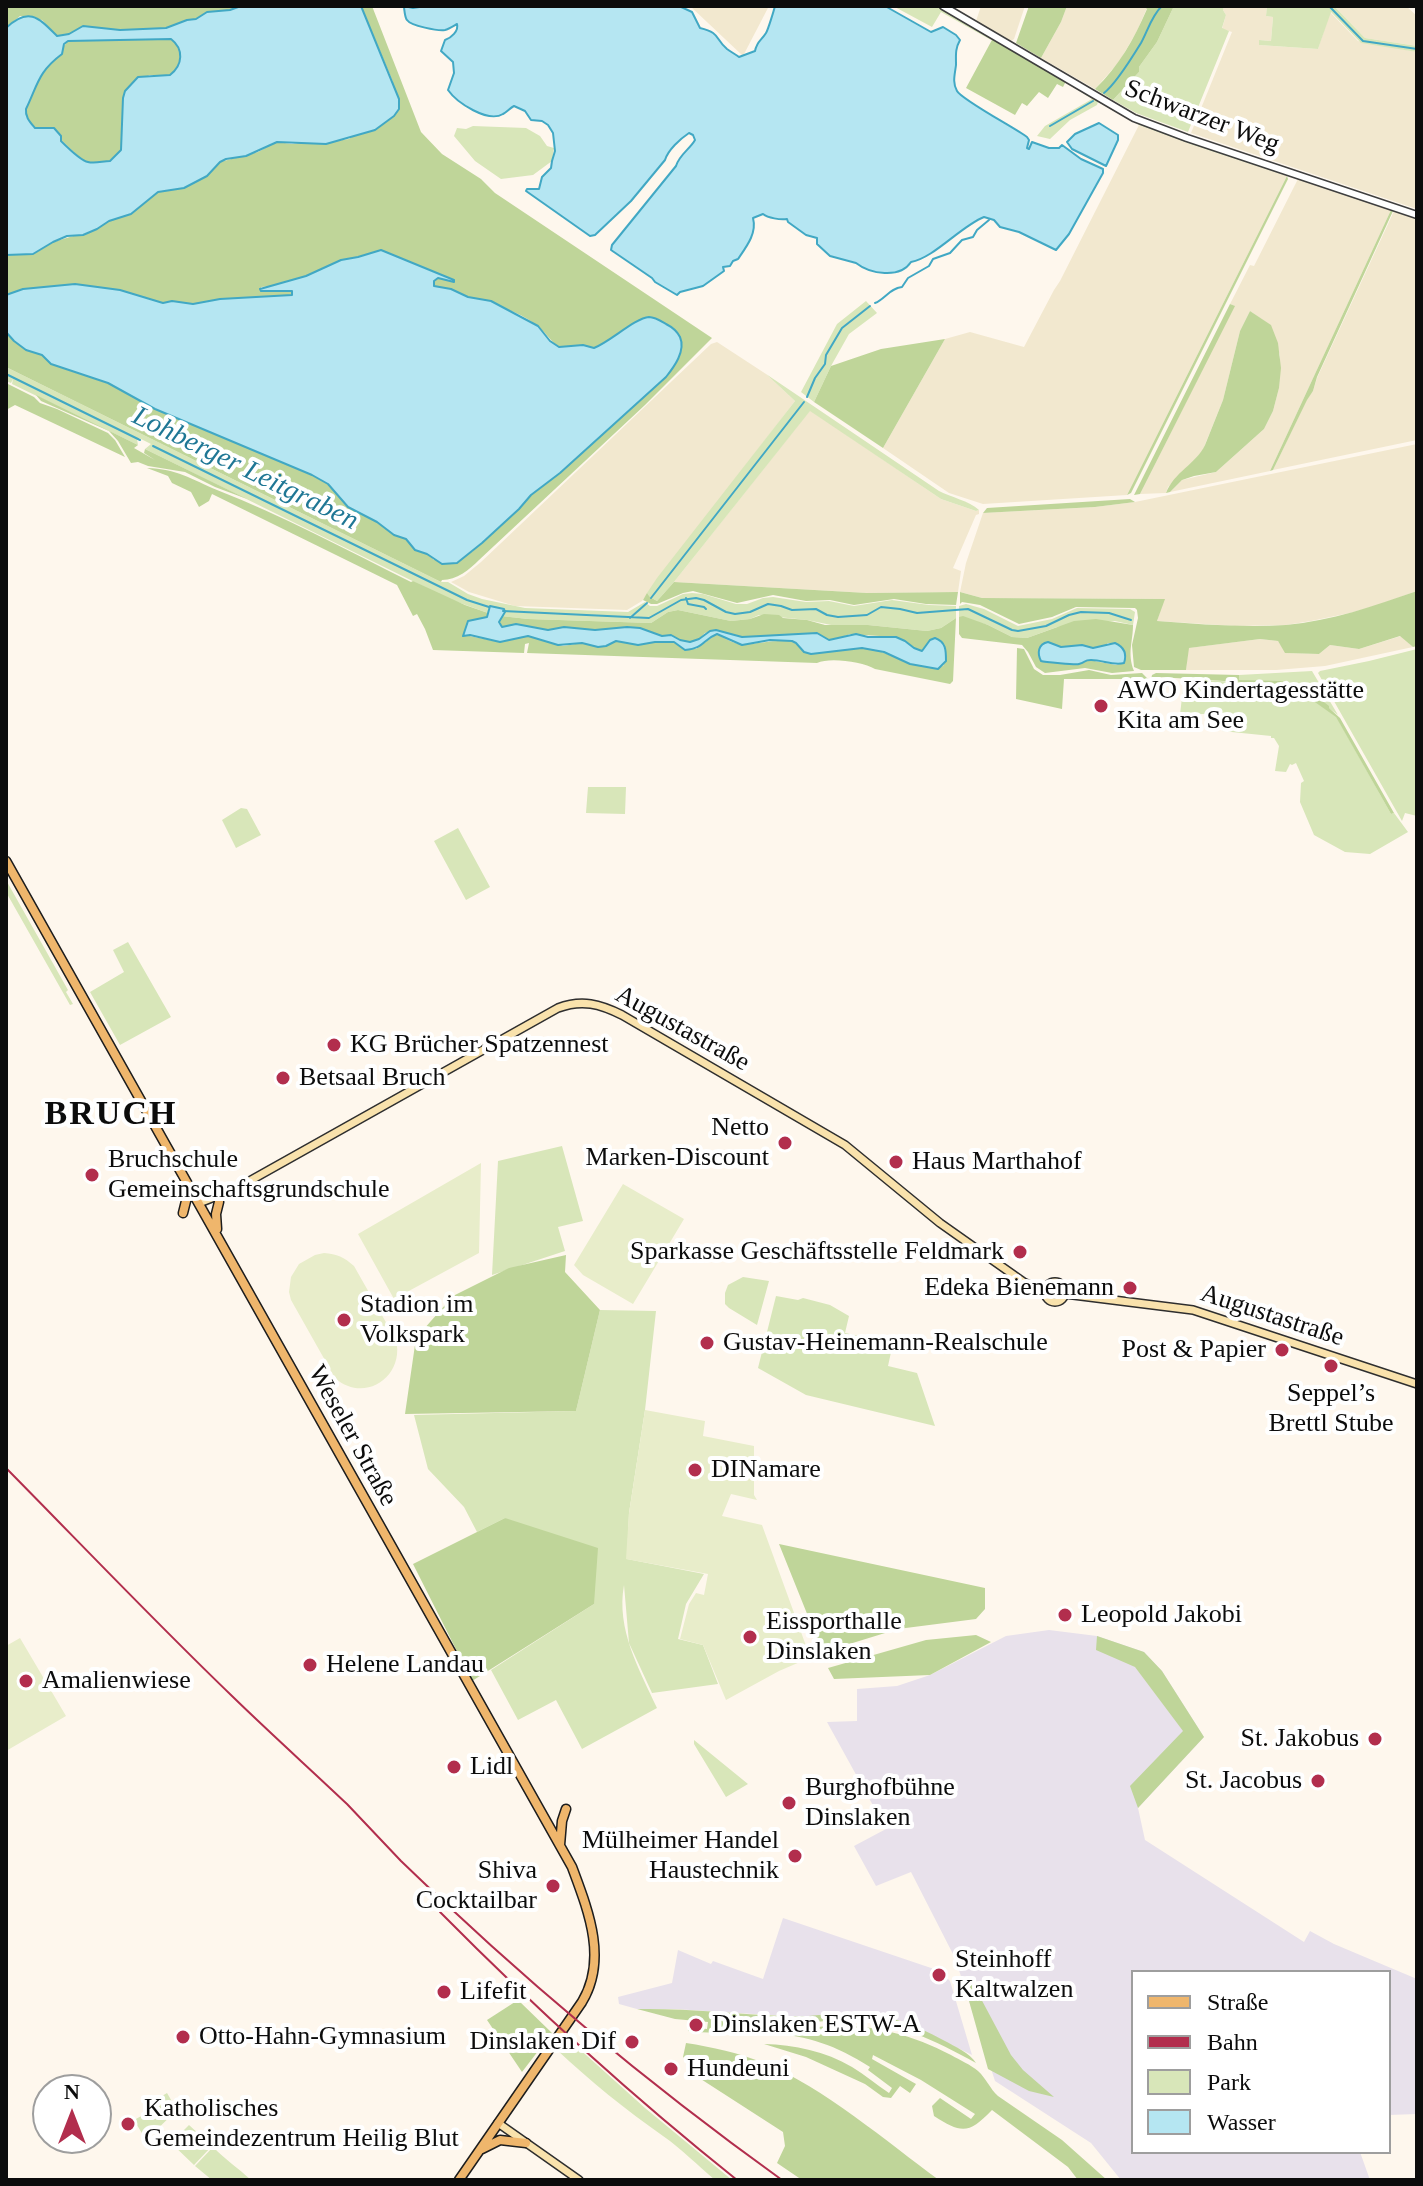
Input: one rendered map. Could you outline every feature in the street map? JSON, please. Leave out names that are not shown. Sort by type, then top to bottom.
[{"type":"main road","name":"Weseler Straße","points":[[6,861],[572,1867],[580,1887],[596,1953],[587,1994],[459,2180]]},
{"type":"main road","name":"Augustastraße","points":[[201,1207],[558,1008],[590,1003],[622,1015],[845,1145],[940,1223],[1025,1283],[1045,1291]]},
{"type":"main road","points":[[183,1213],[190,1188]]},
{"type":"main road","name":"Augustastraße","points":[[201,1207],[219,1202],[237,1188]]},
{"type":"main road","points":[[217,1234],[219,1202]]},
{"type":"main road","points":[[1058,1283],[1064,1287],[1065,1294],[1059,1302],[1052,1302],[1045,1291],[1048,1285],[1058,1283]]},
{"type":"main road","name":"Augustastraße","points":[[1065,1294],[1193,1310],[1417,1384]]},
{"type":"main road","points":[[560,1846],[566,1809]]},
{"type":"main road","points":[[498,2123],[579,2180]]},
{"type":"main road","points":[[481,2149],[500,2140],[526,2143]]},
{"type":"street","name":"Schwarzer Weg","points":[[943,6],[1134,118],[1417,215]]},
{"type":"shaded area","points":[[690,6],[769,6],[743,56]]},
{"type":"shaded area","points":[[981,6],[1025,6],[1014,39],[1011,41],[976,21]]},
{"type":"shaded area","points":[[1067,6],[1147,8],[1119,62],[1095,89],[1041,58]]},
{"type":"shaded area","points":[[1224,6],[1267,6],[1266,16],[1273,17],[1271,41],[1259,40],[1259,45],[1318,49],[1330,12],[1358,41],[1417,52],[1417,209],[1191,133],[1232,32],[1222,29],[1226,15]]},
{"type":"shaded area","points":[[1334,6],[1406,6],[1417,16],[1417,46],[1365,38]]},
{"type":"shaded area","points":[[1139,125],[1287,176],[1127,495],[983,504],[949,493],[883,448],[945,339],[970,332],[1024,347]]},
{"type":"shaded area","points":[[1298,179],[1391,210],[1270,471],[1170,492],[1182,480],[1216,472],[1264,429],[1273,411],[1279,388],[1280,355],[1270,325],[1250,311],[1240,331],[1223,400],[1202,452],[1168,487],[1166,493],[1140,494],[1234,306],[1230,304],[1250,265],[1254,266]]},
{"type":"shaded area","points":[[1394,211],[1417,219],[1417,440],[1273,470],[1313,391]]},
{"type":"shaded area","points":[[717,342],[766,374],[795,401],[642,601],[627,610],[515,606],[469,592],[451,582],[481,562],[711,344]]},
{"type":"shaded area","points":[[810,410],[941,499],[979,510],[953,568],[961,571],[958,592],[867,593],[674,582]]},
{"type":"shaded area","points":[[1417,444],[1417,591],[1378,605],[1286,625],[1235,626],[1157,621],[1164,599],[982,598],[960,592],[983,513],[1135,502]]},
{"type":"shaded area","points":[[1401,636],[1413,647],[1325,666],[1276,670],[1186,670],[1188,648],[1260,639],[1278,641],[1286,653],[1319,654],[1330,645],[1359,649]]},
{"type":"shaded area","points":[[1049,1630],[1097,1636],[1144,1652],[1162,1671],[1204,1737],[1138,1808],[1145,1840],[1304,1942],[1310,1931],[1417,1979],[1417,2114],[1391,2115],[1391,1970],[1131,1970],[1131,2154],[1361,2154],[1370,2180],[1121,2180],[1091,2143],[995,2081],[955,1958],[911,1872],[876,1886],[854,1846],[886,1829],[827,1722],[857,1721],[857,1689],[897,1686],[930,1675],[1006,1636]]},
{"type":"shaded area","points":[[783,1918],[940,1971],[950,1981],[972,2055],[902,2021],[876,2015],[850,2013],[802,2017],[637,2009],[619,2004],[618,1997],[672,1983],[678,1950],[711,1964],[713,1961],[763,1979]]},
{"type":"green space","points":[[6,6],[241,6],[207,12],[196,19],[166,28],[120,30],[84,26],[57,36],[42,20],[20,16],[6,28]]},
{"type":"green space","points":[[361,6],[372,6],[421,132],[442,154],[712,338],[475,564],[458,576],[441,582],[6,367],[6,332],[26,350],[43,355],[51,364],[108,383],[155,409],[312,475],[328,484],[348,507],[406,539],[415,550],[434,560],[472,552],[531,495],[560,473],[666,377],[679,353],[680,337],[638,320],[594,348],[583,345],[559,347],[539,327],[521,315],[434,286],[433,281],[438,278],[454,280],[381,250],[341,260],[306,276],[261,287],[261,291],[292,291],[293,295],[193,304],[163,303],[120,290],[75,284],[23,289],[6,295],[6,255],[39,251],[53,242],[97,229],[109,221],[131,214],[158,192],[184,188],[207,176],[220,162],[258,152],[277,142],[316,144],[353,136],[393,82]]},
{"type":"green space","points":[[893,6],[937,6],[993,38],[991,40],[941,12],[932,27]]},
{"type":"green space","points":[[1029,6],[1067,6],[1041,58],[1016,43]]},
{"type":"green space","points":[[1144,6],[1174,6],[1139,72],[1113,100],[1095,89],[1131,41],[1147,9]]},
{"type":"green space","points":[[1174,6],[1224,6],[1226,15],[1222,28],[1229,31],[1188,132],[1136,113],[1113,100],[1139,72]]},
{"type":"green space","points":[[1267,6],[1334,6],[1365,38],[1417,46],[1417,52],[1361,43],[1331,12],[1318,49],[1259,45],[1259,40],[1271,41],[1273,17],[1266,16]]},
{"type":"green space","points":[[993,38],[1066,81],[1063,87],[1057,84],[1048,98],[1039,92],[1027,106],[1022,103],[1015,115],[966,88]]},
{"type":"green space","points":[[171,39],[180,52],[177,67],[170,75],[149,75],[123,115],[121,150],[109,161],[83,161],[48,127],[35,128],[28,119],[26,109],[38,78],[68,41]]},
{"type":"green space","points":[[1072,84],[1133,119],[1287,176],[1139,125],[1098,102],[1070,120],[1050,139],[1037,136],[1045,126],[1092,99]]},
{"type":"green space","points":[[457,128],[526,128],[540,136],[547,146],[554,148],[552,161],[533,175],[501,179],[475,161],[454,136]]},
{"type":"green space","points":[[1287,176],[1131,493],[1127,495]]},
{"type":"green space","points":[[1391,210],[1313,391],[1270,471]]},
{"type":"green space","points":[[866,301],[877,313],[849,334],[814,402],[801,392],[837,324]]},
{"type":"green space","points":[[1230,304],[1235,306],[1140,494],[1134,495]]},
{"type":"green space","points":[[1250,311],[1271,325],[1278,343],[1281,368],[1273,411],[1264,429],[1216,472],[1182,480],[1166,493],[1174,479],[1205,445],[1223,400],[1240,331]]},
{"type":"green space","points":[[945,339],[883,448],[814,402],[831,366],[881,349]]},
{"type":"green space","points":[[6,367],[441,582],[448,582],[482,599],[525,608],[628,612],[645,602],[657,606],[692,593],[736,604],[773,597],[854,606],[892,600],[956,606],[956,618],[941,628],[927,631],[868,625],[836,626],[759,615],[731,621],[678,610],[668,612],[651,623],[528,619],[501,616],[505,612],[489,609],[488,613],[449,599],[145,449],[151,444],[139,438],[138,445],[12,384],[13,379],[11,383],[6,381]]},
{"type":"green space","points":[[766,374],[939,491],[979,510],[941,499],[810,411],[674,582],[657,601],[650,597],[647,593],[657,578],[795,401]]},
{"type":"green space","points":[[6,383],[40,403],[108,433],[125,457],[15,405],[6,410]]},
{"type":"green space","points":[[36,395],[138,445],[134,448],[155,460],[144,453],[145,449],[247,499],[185,472],[131,463],[109,431],[41,401]]},
{"type":"green space","points":[[147,468],[167,470],[191,478],[291,522],[411,582],[488,613],[488,617],[468,621],[464,635],[500,642],[528,636],[563,646],[582,643],[598,647],[616,641],[638,645],[674,642],[696,649],[717,634],[740,644],[789,641],[811,654],[863,648],[912,664],[932,667],[943,666],[946,661],[944,644],[935,638],[923,651],[896,637],[850,634],[828,640],[817,633],[742,637],[716,630],[690,642],[640,628],[595,630],[564,627],[548,630],[516,624],[502,627],[499,622],[501,616],[651,623],[668,612],[678,610],[731,621],[764,614],[825,625],[868,625],[927,631],[941,628],[956,618],[953,681],[950,684],[838,660],[817,663],[527,653],[529,643],[525,644],[524,653],[433,650],[417,614],[413,616],[397,585],[212,494],[209,501],[199,507],[191,492],[172,483],[168,476]]},
{"type":"green space","points":[[1130,499],[1135,502],[983,513],[987,508]]},
{"type":"green space","points":[[674,582],[867,593],[958,592],[956,605],[894,599],[854,605],[773,595],[737,603],[693,591],[657,604],[643,600],[647,593],[657,601]]},
{"type":"green space","points":[[1417,591],[1417,646],[1413,647],[1400,636],[1359,649],[1330,645],[1319,654],[1285,653],[1278,641],[1260,639],[1189,648],[1186,670],[1141,670],[1134,667],[1132,645],[1138,618],[1135,608],[1076,607],[1052,617],[1019,624],[980,605],[960,604],[960,592],[982,598],[1165,599],[1157,621],[1270,626],[1336,616]]},
{"type":"green space","points":[[966,604],[984,609],[1018,626],[1052,619],[1077,608],[1130,609],[1135,612],[1133,625],[1115,621],[1057,627],[1027,638],[1012,637],[988,625],[959,617],[959,606]]},
{"type":"green space","points":[[959,617],[988,625],[1012,637],[1027,638],[1074,621],[1096,619],[1133,625],[1131,653],[1134,671],[1112,673],[1085,668],[1045,673],[1036,667],[1022,645],[962,638],[959,634]],"holes":[[[1048,642],[1061,647],[1082,645],[1102,648],[1108,643],[1120,645],[1126,656],[1124,663],[1116,665],[1089,660],[1072,665],[1055,661],[1046,663]]]},
{"type":"green space","points":[[1017,648],[1024,649],[1034,669],[1043,675],[1089,670],[1111,675],[1142,673],[1148,679],[1147,692],[1143,694],[1143,679],[1064,679],[1062,709],[1016,699]]},
{"type":"green space","points":[[1417,649],[1417,816],[1405,813],[1402,821],[1318,673]]},
{"type":"green space","points":[[1312,671],[1338,715],[1300,687],[1239,680],[1239,675]]},
{"type":"green space","points":[[1156,673],[1239,675],[1239,680],[1280,681],[1312,693],[1340,718],[1394,813],[1391,814],[1336,717],[1305,695],[1274,684],[1158,677],[1157,681],[1151,680]]},
{"type":"green space","points":[[1184,679],[1274,684],[1316,702],[1336,716],[1391,814],[1394,813],[1408,832],[1370,854],[1345,852],[1314,835],[1300,802],[1301,783],[1304,781],[1296,763],[1290,764],[1286,772],[1275,771],[1279,746],[1274,738],[1222,731],[1224,713],[1180,715]]},
{"type":"green space","points":[[588,787],[626,787],[625,814],[586,813]]},
{"type":"green space","points":[[241,808],[247,809],[261,835],[236,848],[222,820]]},
{"type":"green space","points":[[458,828],[490,887],[466,900],[434,841]]},
{"type":"green space","points":[[6,880],[73,1004],[70,1005],[6,892]]},
{"type":"green space","points":[[128,942],[171,1017],[120,1045],[90,992],[124,972],[113,950]]},
{"type":"green space","points":[[562,1146],[583,1221],[558,1227],[565,1251],[492,1275],[498,1161]]},
{"type":"green space","name":"Stadion im Volkspark","points":[[481,1163],[479,1253],[394,1299],[358,1234]]},
{"type":"green space","points":[[623,1184],[684,1219],[633,1304],[583,1275],[574,1265]]},
{"type":"green space","name":"Stadion im Volkspark","points":[[324,1253],[340,1256],[354,1266],[396,1340],[394,1365],[380,1383],[358,1388],[335,1378],[291,1300],[291,1277],[299,1264]]},
{"type":"green space","points":[[566,1255],[565,1272],[600,1310],[576,1411],[405,1414],[416,1338],[453,1296],[509,1268]]},
{"type":"green space","points":[[743,1277],[769,1281],[757,1325],[725,1304],[728,1285]]},
{"type":"green space","points":[[776,1296],[803,1298],[830,1305],[849,1316],[845,1333],[893,1343],[888,1366],[917,1373],[935,1426],[806,1395],[758,1368]]},
{"type":"green space","points":[[600,1310],[656,1311],[629,1513],[627,1559],[704,1574],[686,1604],[678,1639],[703,1645],[718,1684],[652,1693],[629,1644],[657,1708],[582,1749],[556,1700],[518,1720],[491,1670],[594,1604],[505,1518],[477,1532],[464,1507],[428,1469],[414,1415],[576,1411]],"holes":[[[624,1585],[629,1642],[623,1617]]]},
{"type":"green space","points":[[645,1410],[705,1421],[703,1436],[754,1446],[754,1495],[757,1500],[731,1494],[722,1516],[762,1525],[809,1654],[807,1659],[726,1700],[703,1645],[680,1639],[689,1604],[696,1593],[704,1595],[708,1574],[626,1559],[629,1513]]},
{"type":"green space","points":[[505,1518],[598,1548],[594,1604],[472,1681],[413,1564]]},
{"type":"green space","points":[[779,1544],[985,1588],[985,1609],[976,1619],[898,1629],[830,1650],[820,1646]]},
{"type":"green space","points":[[976,1635],[991,1642],[930,1675],[834,1679],[828,1668],[926,1640]]},
{"type":"green space","points":[[1097,1636],[1144,1652],[1162,1671],[1204,1737],[1138,1808],[1130,1786],[1183,1731],[1135,1667],[1096,1650]]},
{"type":"green space","name":"Amalienwiese","points":[[20,1638],[66,1716],[6,1751],[6,1646]]},
{"type":"green space","points":[[694,1740],[748,1784],[726,1797]]},
{"type":"green space","points":[[971,1980],[1011,2055],[1054,2097],[1029,2091],[988,2069],[964,1983]]},
{"type":"green space","points":[[518,2000],[552,2033],[522,2072],[487,2020]]},
{"type":"green space","points":[[637,2009],[792,2016],[875,2015],[910,2024],[932,2034],[962,2050],[976,2063],[909,2031],[873,2022],[836,2020],[744,2031],[688,2031],[688,2027],[707,2029],[708,2022],[675,2019]]},
{"type":"green space","points":[[835,2025],[866,2027],[909,2037],[969,2065],[981,2074],[998,2096],[1062,2140],[1107,2180],[1078,2180],[1068,2167],[992,2110],[977,2124],[965,2129],[944,2122],[934,2116],[932,2106],[940,2098],[971,2119],[975,2114],[873,2055],[872,2059],[916,2084],[910,2093],[900,2086],[891,2098],[883,2097],[865,2084],[806,2057],[764,2044],[798,2047],[831,2057],[852,2067],[889,2093],[892,2088],[868,2070],[870,2067],[845,2053],[809,2039],[769,2033]]},
{"type":"green space","points":[[566,2037],[732,2180],[715,2180],[677,2146],[582,2073],[557,2050]]},
{"type":"green space","points":[[686,2043],[745,2056],[786,2073],[854,2116],[939,2180],[802,2180],[777,2163],[785,2146],[783,2132],[693,2074],[695,2066],[683,2057]]},
{"type":"green space","points":[[167,2093],[177,2110],[146,2140],[134,2120],[165,2103],[162,2096]]},
{"type":"green space","points":[[189,2125],[212,2146],[194,2165],[171,2143]]},
{"type":"green space","points":[[213,2147],[251,2180],[212,2180],[195,2166]]},
{"type":"water","points":[[241,6],[361,6],[399,99],[399,109],[375,130],[326,144],[277,142],[246,156],[226,159],[207,176],[184,188],[158,192],[131,214],[109,221],[97,229],[83,235],[67,236],[33,254],[6,255],[6,28],[27,16],[39,20],[57,36],[69,34],[83,26],[120,30],[166,28],[196,19],[207,12]],"holes":[[[171,39],[180,57],[170,75],[138,77],[125,91],[121,150],[110,161],[85,161],[61,141],[54,128],[35,128],[28,119],[26,109],[40,79],[62,54],[68,41]]]},
{"type":"water","points":[[404,6],[679,6],[692,12],[700,28],[714,34],[739,57],[755,51],[767,31],[775,6],[885,6],[931,32],[943,27],[956,35],[960,40],[954,78],[957,91],[1027,137],[1027,148],[1032,142],[1049,148],[1062,145],[1081,159],[1103,169],[1103,173],[1069,234],[1056,250],[1019,232],[1000,227],[994,220],[984,217],[929,255],[911,262],[900,271],[885,273],[830,256],[817,244],[817,238],[806,235],[787,219],[763,214],[753,218],[752,234],[738,259],[730,266],[723,267],[724,271],[703,286],[677,295],[611,250],[693,143],[693,135],[689,133],[678,142],[631,201],[595,235],[590,236],[526,191],[539,189],[542,177],[551,168],[555,151],[553,133],[548,125],[531,120],[525,111],[514,106],[503,114],[489,116],[458,100],[448,90],[454,73],[453,62],[441,51],[445,40],[456,32],[457,24],[445,30],[419,26],[407,20]]},
{"type":"water","points":[[1099,123],[1118,135],[1106,166],[1072,149],[1067,142],[1075,134]]},
{"type":"water","points":[[381,250],[454,280],[438,278],[434,286],[491,301],[538,326],[559,347],[583,345],[594,348],[637,321],[649,317],[672,328],[681,342],[678,358],[666,377],[457,563],[442,564],[415,550],[406,539],[348,507],[328,484],[312,475],[155,409],[108,383],[51,364],[42,355],[26,350],[6,332],[6,295],[23,289],[75,284],[120,290],[163,303],[193,304],[220,299],[292,295],[292,291],[260,289],[306,276],[341,260]]},
{"type":"water","points":[[490,606],[504,609],[499,622],[502,627],[516,624],[548,630],[564,627],[595,630],[640,628],[690,642],[716,630],[742,637],[817,633],[829,640],[856,634],[896,637],[922,651],[935,638],[945,647],[946,661],[938,669],[910,664],[884,652],[862,648],[811,654],[792,641],[770,640],[742,645],[717,634],[696,648],[685,650],[674,642],[638,645],[616,641],[598,647],[582,643],[558,645],[528,636],[500,642],[463,636],[468,621],[487,617]]},
{"type":"water","points":[[1048,642],[1061,647],[1082,645],[1093,648],[1115,643],[1123,649],[1125,660],[1116,664],[1091,660],[1077,664],[1041,661],[1039,649]]},
{"type":"waterway","points":[[1104,93],[1129,62],[1162,6]]},
{"type":"waterway","points":[[1329,6],[1363,41],[1417,49]]},
{"type":"waterway","points":[[1050,126],[1093,101]]},
{"type":"waterway","points":[[875,303],[902,287],[908,278],[929,266],[933,259],[950,253],[962,240],[973,237],[989,220]]},
{"type":"waterway","points":[[807,397],[842,328],[870,306]]},
{"type":"waterway","name":"Lohberger Leitgraben","points":[[6,374],[140,440]]},
{"type":"waterway","points":[[651,598],[804,402]]},
{"type":"waterway","name":"Lohberger Leitgraben","points":[[153,446],[467,600],[489,607]]},
{"type":"waterway","points":[[686,598],[688,604],[706,609]]},
{"type":"waterway","points":[[503,611],[649,618],[681,600],[696,598],[735,614],[750,612],[768,604],[792,610],[816,609],[838,617],[867,615],[881,607],[917,613],[968,609],[1018,631],[1046,626],[1081,612],[1109,613],[1131,620]]},
{"type":"waterway","points":[[630,618],[647,603]]},
{"type":"railway","points":[[6,1468],[203,1668],[492,1946],[682,2106],[782,2180]]},
{"type":"railway","points":[[440,1912],[585,2050],[737,2180]]},
{"type":"place","name":"AWO Kindertagesstätte Kita am See","points":[[1101,706]]},
{"type":"place","name":"KG Brücher Spatzennest","points":[[334,1045]]},
{"type":"place","name":"Betsaal Bruch","points":[[283,1078]]},
{"type":"place","name":"Netto Marken-Discount","points":[[785,1143]]},
{"type":"place","name":"Haus Marthahof","points":[[896,1162]]},
{"type":"place","name":"Bruchschule Gemeinschaftsgrundschule","points":[[92,1175]]},
{"type":"place","name":"Sparkasse Geschäftsstelle Feldmark","points":[[1020,1252]]},
{"type":"place","name":"Edeka Bienemann","points":[[1130,1288]]},
{"type":"place","name":"Stadion im Volkspark","points":[[344,1320]]},
{"type":"place","name":"Gustav-Heinemann-Realschule","points":[[707,1343]]},
{"type":"place","name":"Post & Papier","points":[[1282,1350]]},
{"type":"place","name":"Seppel’s Brettl Stube","points":[[1331,1366]]},
{"type":"place","name":"DINamare","points":[[695,1470]]},
{"type":"place","name":"Leopold Jakobi","points":[[1065,1615]]},
{"type":"place","name":"Eissporthalle Dinslaken","points":[[750,1637]]},
{"type":"place","name":"Helene Landau","points":[[310,1665]]},
{"type":"place","name":"Amalienwiese","points":[[26,1681]]},
{"type":"place","name":"St. Jakobus","points":[[1375,1739]]},
{"type":"place","name":"Lidl","points":[[454,1767]]},
{"type":"place","name":"St. Jacobus","points":[[1318,1781]]},
{"type":"place","name":"Burghofbühne Dinslaken","points":[[789,1803]]},
{"type":"place","name":"Mülheimer Handel Haustechnik","points":[[795,1856]]},
{"type":"place","name":"Shiva Cocktailbar","points":[[553,1886]]},
{"type":"place","name":"Steinhoff Kaltwalzen","points":[[939,1975]]},
{"type":"place","name":"Lifefit","points":[[444,1992]]},
{"type":"place","name":"Dinslaken ESTW-A","points":[[696,2025]]},
{"type":"place","name":"Otto-Hahn-Gymnasium","points":[[183,2037]]},
{"type":"place","name":"Dinslaken Dif","points":[[632,2042]]},
{"type":"place","name":"Hundeuni","points":[[671,2069]]},
{"type":"place","name":"Katholisches Gemeindezentrum Heilig Blut","points":[[128,2124]]},
{"type":"district","name":"BRUCH","points":[[111,1115]]}]
